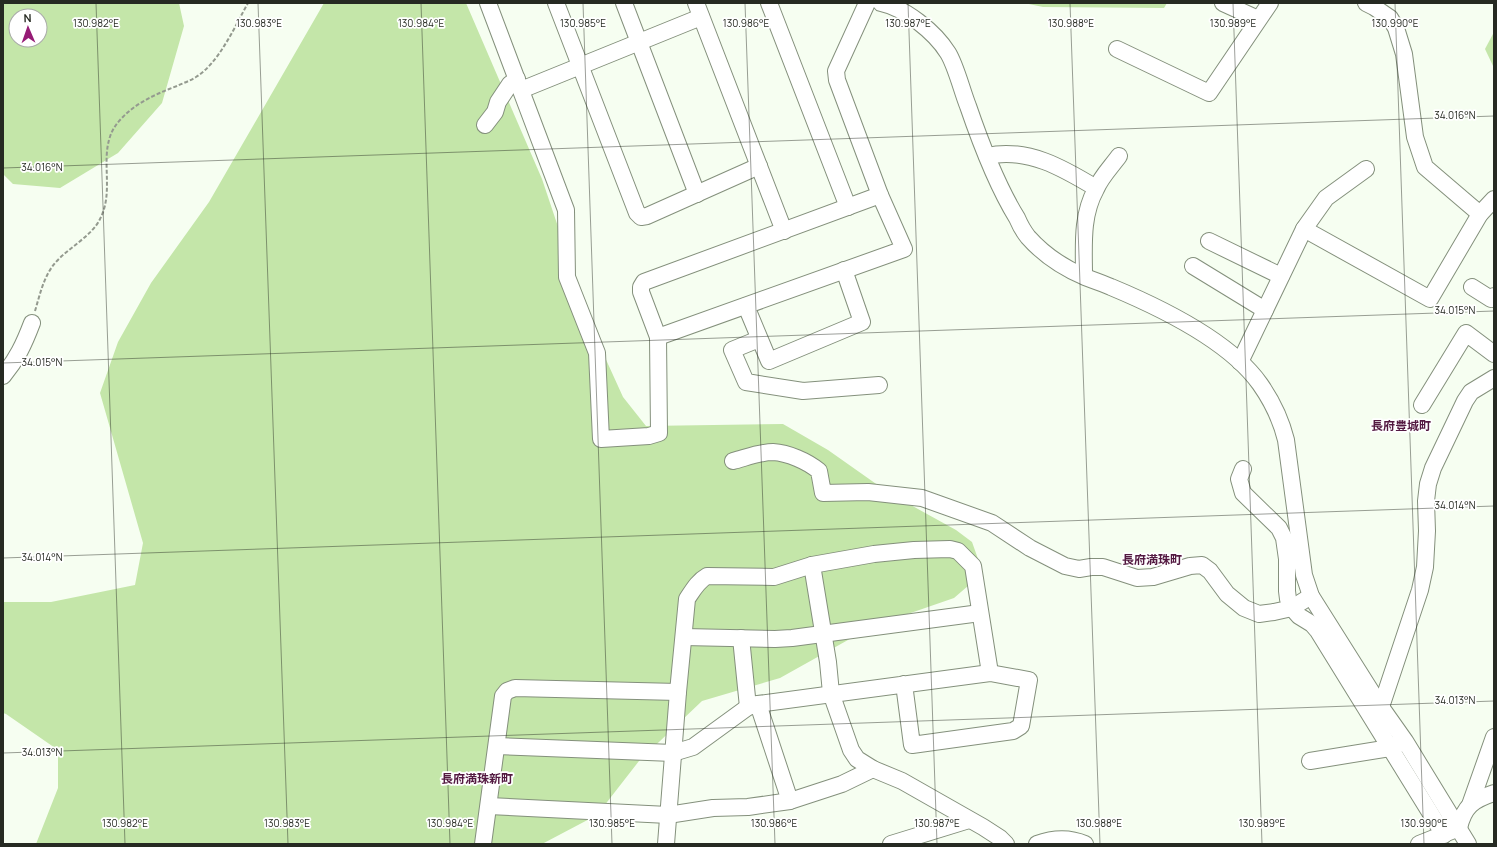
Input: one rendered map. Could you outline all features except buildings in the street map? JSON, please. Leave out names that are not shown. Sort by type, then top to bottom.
[{"type":"street","points":[[488,3],[566,210],[567,277],[597,353],[601,439],[649,436],[660,433],[658,337],[644,304],[641,292],[641,287],[644,282],[880,195]]},
{"type":"street","points":[[556,3],[636,213],[641,217],[647,216],[759,166]]},
{"type":"street","points":[[624,3],[697,194]]},
{"type":"street","points":[[769,3],[848,207]]},
{"type":"street","points":[[658,337],[904,250],[880,195],[837,80],[836,71],[867,3]]},
{"type":"street","points":[[881,3],[887,4],[924,25],[948,53],[1005,200],[1028,237],[1062,265],[1084,276],[1111,286],[1175,317],[1211,338],[1240,362],[1259,382],[1281,422],[1286,440],[1304,575],[1311,596],[1381,707],[1405,741],[1468,844]]},
{"type":"street","points":[[1223,3],[1258,20]]},
{"type":"street","points":[[1117,49],[1209,93],[1270,3]]},
{"type":"street","points":[[1371,4],[1390,18],[1396,28],[1404,54],[1415,137],[1425,167],[1480,214]]},
{"type":"street","points":[[484,125],[495,112],[498,102],[510,84],[519,85],[580,65],[639,42],[699,10],[784,231]]},
{"type":"street","points":[[987,156],[1005,153],[1021,155],[1042,161],[1069,172],[1096,188]]},
{"type":"street","points":[[1084,276],[1084,235],[1086,215],[1096,188],[1119,156]]},
{"type":"street","points":[[1240,362],[1304,230],[1326,198],[1366,169]]},
{"type":"street","points":[[1304,230],[1430,299],[1480,214],[1494,199]]},
{"type":"street","points":[[1209,241],[1281,276]]},
{"type":"street","points":[[1193,266],[1265,310]]},
{"type":"street","points":[[746,306],[769,361],[862,322],[844,270]]},
{"type":"street","points":[[1472,287],[1491,299],[1494,296]]},
{"type":"street","points":[[3,376],[14,363],[32,323]]},
{"type":"street","points":[[1422,405],[1466,333],[1494,354]]},
{"type":"street","points":[[759,339],[732,350],[746,382],[802,392],[879,385]]},
{"type":"street","points":[[1381,707],[1420,590],[1425,567],[1427,531],[1426,501],[1428,484],[1433,468],[1465,401],[1471,392],[1494,378]]},
{"type":"street","points":[[733,461],[772,452],[790,456],[811,464],[819,471],[824,493],[868,492],[922,498],[992,522],[1030,548],[1065,566],[1079,569],[1103,567],[1137,578],[1153,577],[1190,566],[1202,566],[1210,571],[1227,594],[1244,608],[1259,614],[1292,608],[1311,596]]},
{"type":"street","points":[[1243,469],[1239,479],[1243,493],[1279,528],[1284,538],[1287,559],[1287,591],[1288,599],[1292,608],[1299,616],[1312,624],[1318,631],[1444,835]]},
{"type":"street","points":[[666,844],[687,599],[702,579],[707,576],[774,577],[812,565],[874,554],[914,550],[950,549],[958,551],[973,566],[990,673]]},
{"type":"street","points":[[812,565],[831,693],[851,750],[857,759],[873,770],[902,781],[1000,838],[1006,844]]},
{"type":"street","points":[[684,637],[792,638],[823,632],[980,613]]},
{"type":"street","points":[[741,638],[753,705],[790,801]]},
{"type":"street","points":[[497,746],[673,753],[694,747],[753,705],[831,693],[990,673],[1029,680],[1021,726],[1013,731],[912,746],[904,684]]},
{"type":"street","points":[[483,844],[503,696],[507,691],[515,688],[678,692]]},
{"type":"street","points":[[1470,805],[1494,737]]},
{"type":"street","points":[[1310,761],[1390,748],[1405,741]]},
{"type":"street","points":[[489,806],[668,815],[713,808],[748,807],[790,801],[842,784],[873,770]]},
{"type":"street","points":[[1459,828],[1462,814],[1470,805],[1483,796],[1494,792]]},
{"type":"street","points":[[891,844],[969,820]]},
{"type":"street","points":[[1419,844],[1459,828]]},
{"type":"street","points":[[1037,844],[1045,841],[1065,838],[1085,844]]},
{"type":"path","points":[[32,323],[46,277],[54,263],[94,228],[104,210],[106,193],[107,145],[114,128],[133,108],[154,95],[195,78],[203,72],[217,56],[248,3]]},
{"type":"green space","points":[[3,3],[179,3],[184,26],[162,103],[118,153],[60,188],[13,184],[3,174]]},
{"type":"green space","points":[[324,3],[466,3],[542,179],[593,331],[623,397],[646,426],[783,424],[828,450],[889,493],[956,530],[972,542],[983,573],[954,598],[873,626],[780,678],[702,701],[639,761],[597,815],[542,844],[36,844],[58,788],[58,750],[3,713],[3,602],[51,602],[135,585],[143,543],[100,393],[118,342],[151,283],[209,202]]},
{"type":"green space","points":[[1024,3],[1167,3],[1164,8],[1043,7]]},
{"type":"green space","points":[[1494,32],[1494,68],[1485,49]]},
{"type":"district","name":"長府豊城町","points":[[1401,425]]},
{"type":"district","name":"長府満珠町","points":[[1152,559]]},
{"type":"district","name":"長府満珠新町","points":[[477,778]]}]
